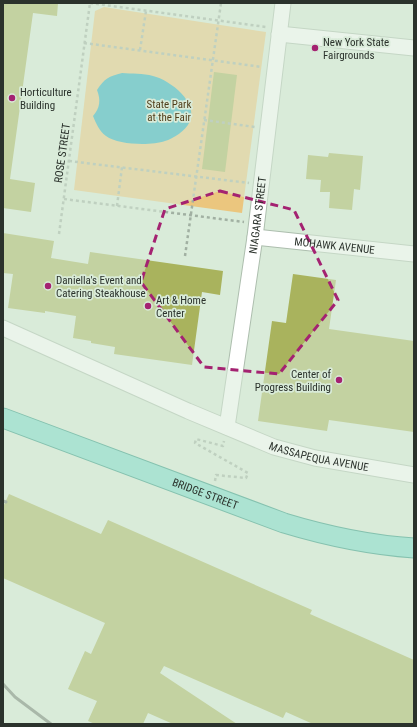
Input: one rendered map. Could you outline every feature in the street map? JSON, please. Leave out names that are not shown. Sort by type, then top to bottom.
[{"type":"main road","name":"BRIDGE STREET","points":[[3,418],[284,523],[324,535],[352,541],[414,548]]},
{"type":"lane","name":"NIAGARA STREET","points":[[227,427],[261,184],[282,3]]},
{"type":"lane","points":[[279,31],[414,48]]},
{"type":"lane","name":"MOHAWK AVENUE","points":[[255,230],[414,254]]},
{"type":"lane","name":"MASSAPEQUA AVENUE","points":[[3,328],[188,411],[274,447],[315,458],[414,475]]},
{"type":"path","points":[[90,3],[219,20],[279,31]]},
{"type":"path","name":"ROSE STREET","points":[[59,234],[90,3]]},
{"type":"path","points":[[185,256],[221,3]]},
{"type":"path","points":[[140,50],[146,11]]},
{"type":"path","points":[[84,43],[275,68]]},
{"type":"path","points":[[204,120],[268,129]]},
{"type":"path","points":[[69,161],[261,184]]},
{"type":"path","points":[[118,206],[122,167]]},
{"type":"path","points":[[64,199],[190,215],[255,230]]},
{"type":"path","points":[[211,496],[216,475],[246,478],[248,473],[194,444],[196,439],[223,446],[227,427]]},
{"type":"highlighted area","points":[[220,191],[294,210],[338,300],[279,374],[204,367],[141,282],[165,209]]},
{"type":"green space","name":"State Park at the Fair","points":[[104,7],[266,32],[242,213],[74,190],[95,11]]},
{"type":"water","points":[[122,73],[153,76],[160,78],[175,87],[187,100],[190,108],[191,115],[189,123],[185,128],[179,134],[168,140],[152,144],[126,143],[111,139],[101,132],[93,116],[99,104],[97,90],[107,78]]},
{"type":"building","name":"Horticulture Building","points":[[3,3],[58,3],[57,16],[33,13],[10,179],[35,183],[31,212],[3,208]]},
{"type":"building","points":[[214,72],[237,75],[225,172],[202,169]]},
{"type":"building","points":[[329,153],[363,156],[360,190],[354,189],[352,210],[329,208],[330,192],[320,192],[321,180],[306,179],[308,155],[328,157]]},
{"type":"building","name":"Art & Home Center","points":[[3,233],[54,241],[51,258],[88,264],[90,252],[223,271],[220,295],[202,292],[192,365],[114,354],[115,347],[73,338],[76,316],[45,311],[45,313],[8,308],[13,274],[3,273]]},
{"type":"building","name":"Center of Progress Building","points":[[293,274],[336,280],[329,329],[414,341],[414,432],[329,420],[327,431],[258,421],[272,321],[286,323]]},
{"type":"building","points":[[9,494],[101,534],[108,520],[312,610],[310,614],[414,660],[414,724],[313,724],[286,712],[283,718],[164,666],[160,673],[237,724],[173,724],[148,713],[143,724],[95,724],[88,721],[97,701],[68,689],[85,651],[91,654],[105,623],[3,578],[3,507]]},
{"type":"railway","points":[[3,684],[15,697],[51,724]]},
{"type":"place","name":"New York State Fairgrounds","points":[[315,48]]},
{"type":"place","name":"Horticulture Building","points":[[12,98]]},
{"type":"place","name":"Daniella's Event and Catering Steakhouse","points":[[48,286]]},
{"type":"place","name":"Art & Home Center","points":[[148,306]]},
{"type":"place","name":"Center of Progress Building","points":[[339,380]]}]
